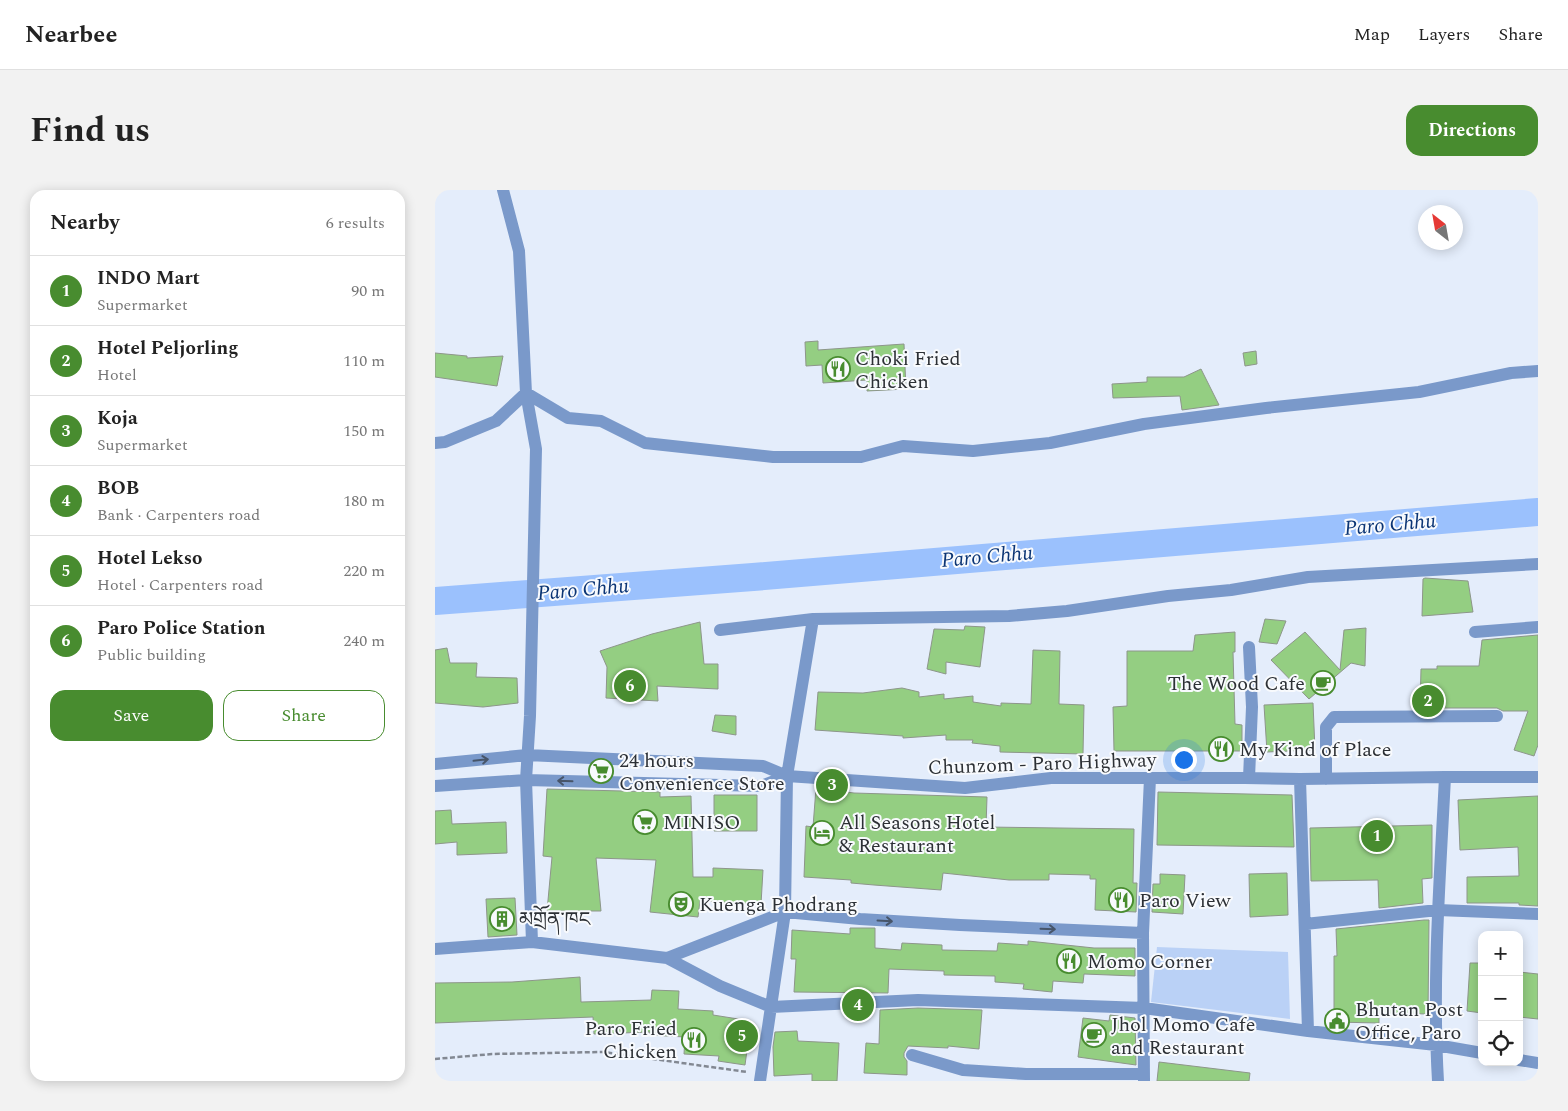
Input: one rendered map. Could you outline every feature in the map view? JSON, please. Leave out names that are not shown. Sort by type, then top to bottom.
[{"type":"street","points":[[503,190],[519,251],[526,393],[536,449],[530,716],[526,780],[532,942]]},
{"type":"street","points":[[526,393],[568,418],[601,421],[645,443],[773,457],[861,457],[903,446],[973,451],[1050,443],[1144,424],[1266,408],[1419,392],[1511,373],[1538,371]]},
{"type":"street","points":[[435,443],[445,442],[496,421],[526,393]]},
{"type":"street","points":[[720,630],[813,619],[1009,616],[1057,612],[1168,596],[1231,590],[1308,577],[1538,564]]},
{"type":"street","points":[[761,1077],[785,912],[787,776],[813,619]]},
{"type":"street","points":[[1475,632],[1538,627]]},
{"type":"street","points":[[1249,647],[1252,707],[1249,778]]},
{"type":"street","points":[[1326,779],[1326,727],[1334,718],[1497,716]]},
{"type":"street","name":"Chunzom - Paro Highway","points":[[435,764],[527,755],[763,766],[787,776],[965,788],[1051,778],[1249,778],[1300,780],[1538,777]]},
{"type":"street","name":"Chunzom - Paro Highway","points":[[435,786],[526,780],[761,786],[787,776]]},
{"type":"street","points":[[1438,1081],[1436,1045],[1438,910],[1445,777]]},
{"type":"street","points":[[912,1055],[963,1070],[1025,1074],[1144,1077],[1143,933],[1149,778]]},
{"type":"street","points":[[1300,780],[1308,1031]]},
{"type":"street","points":[[1305,924],[1438,910],[1538,914]]},
{"type":"street","points":[[667,958],[785,912],[961,925],[1143,933]]},
{"type":"street","points":[[435,949],[532,942],[667,958],[720,986],[771,1007],[918,1000],[1144,1008],[1308,1031],[1436,1045],[1478,1052]]},
{"type":"street","points":[[1523,1061],[1538,1063]]},
{"type":"path","points":[[435,1059],[492,1054],[603,1052],[761,1077]]},
{"type":"shaded area","points":[[1157,947],[1288,952],[1290,1019],[1151,1002]]},
{"type":"building","points":[[818,341],[818,350],[904,344],[906,389],[867,391],[867,380],[823,383],[822,365],[806,366],[805,342]]},
{"type":"building","points":[[1256,351],[1257,364],[1245,366],[1243,353]]},
{"type":"building","points":[[435,353],[467,356],[467,358],[503,356],[497,386],[435,377]]},
{"type":"building","points":[[1201,369],[1219,405],[1182,410],[1180,396],[1113,398],[1112,384],[1147,382],[1147,377],[1184,377]]},
{"type":"building","points":[[1423,579],[1468,581],[1473,612],[1422,616]]},
{"type":"building","points":[[1265,619],[1286,621],[1277,644],[1259,642]]},
{"type":"building","points":[[700,622],[704,664],[718,664],[718,689],[657,686],[658,701],[606,698],[607,667],[600,651],[652,634]]},
{"type":"building","points":[[965,626],[985,627],[980,667],[946,662],[946,674],[927,669],[934,629],[964,630]]},
{"type":"building","points":[[1366,628],[1365,666],[1351,663],[1309,699],[1271,660],[1305,632],[1340,670],[1344,630]]},
{"type":"building","points":[[1235,632],[1235,652],[1233,652],[1235,724],[1242,725],[1242,751],[1114,751],[1113,707],[1127,706],[1127,651],[1193,651],[1195,635]]},
{"type":"building","points":[[1538,635],[1538,745],[1534,756],[1514,750],[1528,711],[1503,711],[1497,708],[1420,708],[1421,669],[1437,669],[1437,666],[1479,666],[1482,640]]},
{"type":"building","points":[[447,648],[450,663],[477,663],[476,677],[517,678],[518,703],[483,707],[435,703],[435,650]]},
{"type":"building","points":[[1033,650],[1060,651],[1059,704],[1084,705],[1083,754],[1000,752],[1000,746],[972,743],[973,740],[946,740],[946,735],[903,738],[903,736],[815,730],[818,692],[863,693],[902,688],[919,692],[919,697],[944,694],[944,699],[973,696],[973,702],[1001,706],[1001,703],[1031,704]]},
{"type":"building","points":[[1313,703],[1315,750],[1267,752],[1264,705]]},
{"type":"building","points":[[715,715],[736,716],[736,735],[712,731]]},
{"type":"building","points":[[816,788],[854,793],[987,797],[986,827],[1134,829],[1133,883],[1137,883],[1136,912],[1095,910],[1096,879],[1090,879],[1090,875],[1049,874],[1049,880],[1009,880],[943,873],[941,890],[851,883],[851,880],[804,877],[806,826],[813,827]]},
{"type":"building","points":[[547,789],[660,792],[660,797],[691,796],[693,877],[713,877],[713,868],[763,870],[761,904],[700,901],[698,917],[650,912],[656,860],[596,858],[601,911],[547,911],[552,857],[543,856]]},
{"type":"building","points":[[1158,792],[1292,795],[1294,847],[1157,845]]},
{"type":"building","points":[[714,795],[757,795],[757,831],[714,831]]},
{"type":"building","points":[[1538,796],[1538,906],[1519,905],[1519,903],[1467,903],[1467,877],[1519,876],[1518,847],[1460,850],[1458,800]]},
{"type":"building","points":[[451,810],[452,824],[506,822],[507,853],[457,855],[457,842],[435,844],[435,811]]},
{"type":"building","points":[[1432,825],[1432,878],[1422,879],[1423,903],[1379,908],[1378,880],[1311,881],[1310,828]]},
{"type":"building","points":[[1287,873],[1288,915],[1250,917],[1249,874]]},
{"type":"building","points":[[1160,874],[1185,875],[1183,914],[1152,912],[1153,884],[1160,884]]},
{"type":"building","name":"མགྲོན་ཁང","points":[[515,898],[517,935],[488,937],[486,899]]},
{"type":"building","points":[[1429,920],[1428,1014],[1379,1013],[1379,1023],[1334,1022],[1334,956],[1337,956],[1336,929]]},
{"type":"building","points":[[850,928],[875,928],[875,948],[901,950],[902,943],[942,945],[942,950],[997,951],[998,943],[1028,945],[1028,941],[1094,948],[1135,948],[1135,976],[1084,974],[1083,983],[1053,981],[1052,992],[1023,989],[1024,984],[995,982],[995,976],[944,975],[944,971],[889,969],[888,993],[794,992],[796,959],[791,959],[792,930],[850,934]]},
{"type":"building","points":[[1470,963],[1478,963],[1478,1012],[1467,1011]]},
{"type":"building","points":[[1523,972],[1538,974],[1538,1019],[1523,1017]]},
{"type":"building","points":[[580,977],[581,1002],[651,1000],[652,990],[679,991],[678,1009],[713,1011],[713,1015],[751,1021],[745,1065],[718,1061],[719,1056],[684,1054],[685,1037],[649,1035],[650,1032],[594,1034],[593,1017],[435,1023],[435,983],[512,982]]},
{"type":"building","points":[[918,1008],[982,1010],[979,1049],[948,1046],[948,1048],[908,1046],[904,1053],[907,1061],[907,1075],[864,1073],[866,1043],[879,1044],[880,1010]]},
{"type":"building","points":[[1110,1015],[1135,1018],[1136,1065],[1078,1057],[1083,1018],[1109,1021]]},
{"type":"building","points":[[797,1031],[798,1041],[839,1043],[837,1081],[812,1081],[812,1074],[774,1076],[773,1047],[775,1032]]},
{"type":"building","points":[[1159,1062],[1250,1073],[1249,1081],[1157,1081]]},
{"type":"waterway","name":"Paro Chhu","points":[[435,601],[753,577],[1538,512]]},
{"type":"place","name":"Choki Fried Chicken","points":[[838,369]]},
{"type":"place","name":"The Wood Cafe","points":[[1323,683]]},
{"type":"place","name":"Paro Police Station","points":[[630,686]]},
{"type":"place","name":"Hotel Peljorling","points":[[1428,701]]},
{"type":"place","name":"My Kind of Place","points":[[1221,749]]},
{"type":"place","name":"24 hours Convenience Store","points":[[601,771]]},
{"type":"place","name":"Koja","points":[[832,785]]},
{"type":"place","name":"MINISO","points":[[645,822]]},
{"type":"place","name":"All Seasons Hotel & Restaurant","points":[[822,833]]},
{"type":"place","name":"INDO Mart","points":[[1377,836]]},
{"type":"place","name":"Paro View","points":[[1121,900]]},
{"type":"place","name":"Kuenga Phodrang","points":[[681,904]]},
{"type":"place","name":"མགྲོན་ཁང","points":[[502,919]]},
{"type":"place","name":"Momo Corner","points":[[1069,961]]},
{"type":"place","name":"BOB","points":[[858,1005]]},
{"type":"place","name":"Bhutan Post Office, Paro","points":[[1337,1021]]},
{"type":"place","name":"Jhol Momo Cafe and Restaurant","points":[[1094,1035]]},
{"type":"place","name":"Hotel Lekso","points":[[742,1036]]},
{"type":"place","name":"Paro Fried Chicken","points":[[694,1040]]}]
